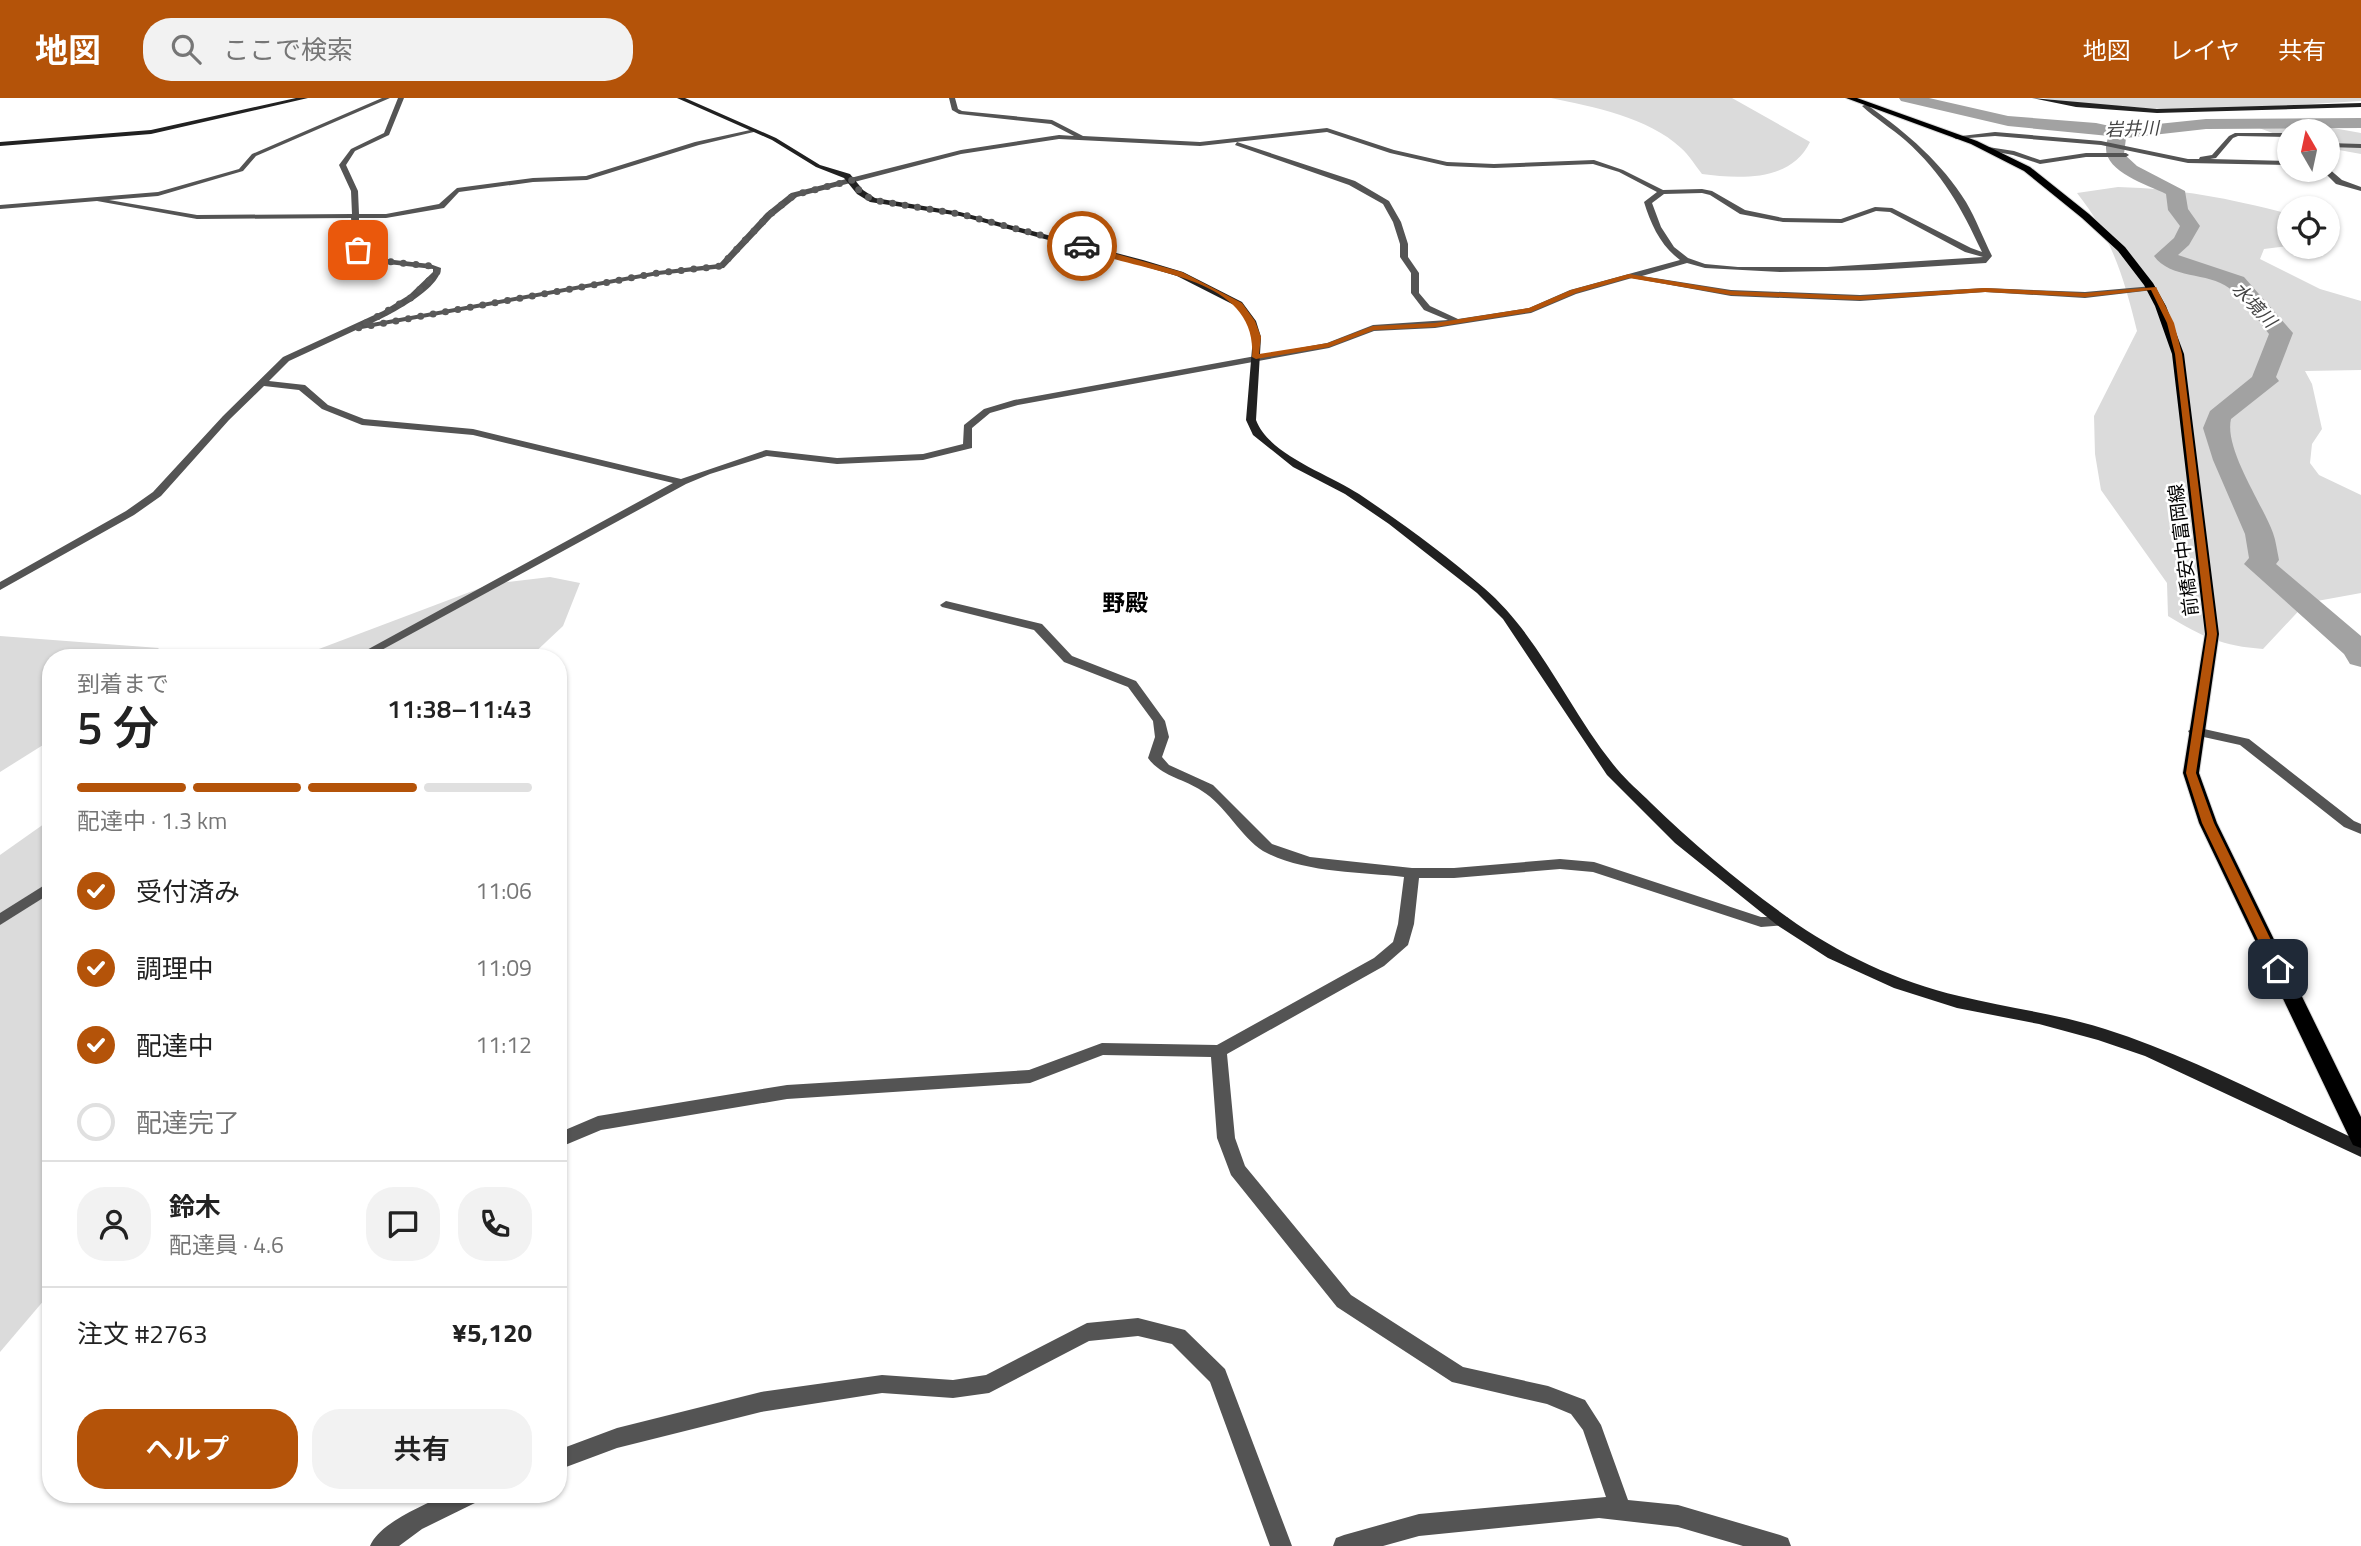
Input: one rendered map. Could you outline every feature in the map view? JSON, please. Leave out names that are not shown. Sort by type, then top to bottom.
[{"type":"main road","name":"前橋安中富岡線","points":[[1850,98],[1988,149],[2036,176],[2101,227],[2124,250],[2153,288],[2171,323],[2178,354],[2212,634],[2195,731],[2191,773],[2208,823],[2361,1139]]},
{"type":"street","points":[[0,144],[151,132],[305,98]]},
{"type":"street","points":[[0,207],[100,201],[158,194],[225,176],[241,170],[254,155],[387,98]]},
{"type":"street","points":[[0,587],[130,513],[157,494],[260,383],[286,359],[357,328],[412,297],[437,273],[437,268],[430,266],[364,259],[358,251],[355,217],[357,196],[354,180],[342,165],[353,150],[387,134],[401,98]]},
{"type":"street","points":[[680,98],[755,131],[818,166],[853,180],[860,192],[873,200],[960,214],[1180,274],[1239,304],[1252,321],[1257,337],[1251,420],[1256,433],[1297,465],[1349,492],[1393,522],[1481,591],[1507,617],[1612,772],[1681,840],[1782,921],[1833,954],[1900,984],[1957,1002],[2039,1018],[2151,1052],[2361,1150]]},
{"type":"street","points":[[952,98],[954,110],[961,114],[1052,122],[1080,136],[1101,141],[1230,142],[1327,130],[1392,152],[1447,164],[1494,166],[1594,162],[1621,171],[1662,192],[1712,193],[1743,212],[1783,220],[1842,221],[1875,209],[1885,209],[1915,220],[1968,250],[1989,256]]},
{"type":"street","points":[[2035,98],[2080,106],[2167,113],[2361,105]]},
{"type":"street","points":[[1869,105],[1865,106],[1891,124],[1951,184],[1989,256]]},
{"type":"street","points":[[100,201],[197,217],[355,217],[405,214],[441,206],[457,190],[534,180],[587,178],[696,143],[755,131]]},
{"type":"street","points":[[1956,137],[1996,134],[2082,141],[2133,148],[2170,158],[2214,157],[2231,136],[2237,134],[2277,135]]},
{"type":"street","points":[[357,328],[658,273],[721,266],[769,215],[794,195],[961,152],[1005,143],[1080,136]]},
{"type":"street","points":[[1230,142],[1352,183],[1386,203],[1404,244],[1404,257],[1415,273],[1415,293],[1427,307],[1460,322]]},
{"type":"street","points":[[2340,145],[2361,146]]},
{"type":"street","points":[[1988,149],[2014,153],[2040,162],[2101,154],[2277,162]]},
{"type":"street","points":[[2339,182],[2361,189]]},
{"type":"street","points":[[1662,192],[1648,202],[1654,224],[1686,261]]},
{"type":"street","points":[[375,649],[682,482],[766,453],[837,461],[946,453],[968,446],[967,427],[987,411],[997,408],[1329,345],[1373,328],[1460,322],[1531,310],[1573,292],[1686,261],[1721,269],[1747,270],[1939,264],[1983,261],[1989,256]]},
{"type":"street","points":[[1629,276],[1731,293],[1860,298],[1985,290],[2085,295],[2153,288]]},
{"type":"street","points":[[260,383],[302,387],[325,407],[362,422],[472,432],[682,482]]},
{"type":"street","points":[[946,606],[1038,627],[1068,659],[1132,684],[1159,720],[1162,737],[1155,758],[1164,768],[1208,788],[1267,847],[1308,862],[1412,873],[1454,873],[1560,864],[1594,867],[1761,922],[1782,921]]},
{"type":"street","points":[[2195,731],[2244,742],[2349,824],[2361,829]]},
{"type":"street","points":[[567,1137],[598,1123],[787,1092],[1030,1076],[1102,1049],[1219,1051],[1379,962],[1400,945],[1406,924],[1412,873]]},
{"type":"street","points":[[0,920],[42,892]]},
{"type":"street","points":[[1219,1051],[1226,1138],[1237,1170],[1344,1301],[1459,1375],[1548,1395],[1578,1407],[1591,1425],[1621,1510]]},
{"type":"street","points":[[567,1457],[617,1438],[761,1402],[883,1384],[953,1389],[989,1384],[1087,1332],[1138,1327],[1178,1336],[1218,1376],[1280,1546]]},
{"type":"street","points":[[381,1546],[414,1521],[453,1503]]},
{"type":"street","points":[[1344,1546],[1419,1525],[1600,1507],[1678,1516],[1780,1546]]},
{"type":"shaded area","points":[[1551,98],[1732,98],[1810,142],[1790,165],[1777,171],[1747,177],[1702,174],[1681,148],[1653,128],[1619,115]]},
{"type":"shaded area","points":[[2042,98],[2361,98],[2361,101],[2193,111],[2080,104]]},
{"type":"shaded area","points":[[2248,119],[2277,120],[2277,135],[2251,125]]},
{"type":"shaded area","points":[[2340,129],[2361,133],[2361,154],[2340,150]]},
{"type":"shaded area","points":[[2118,187],[2163,190],[2204,195],[2277,211],[2277,247],[2264,249],[2260,259],[2320,289],[2361,301],[2361,370],[2305,371],[2312,384],[2322,429],[2312,444],[2310,463],[2319,475],[2361,495],[2361,593],[2306,603],[2263,649],[2236,646],[2213,639],[2168,616],[2167,583],[2101,490],[2095,454],[2094,416],[2137,331],[2127,293],[2108,242],[2077,193]]},
{"type":"shaded area","points":[[550,577],[580,583],[563,626],[539,649],[319,649],[491,584]]},
{"type":"shaded area","points":[[0,636],[159,648],[42,649],[42,746],[0,772]]},
{"type":"shaded area","points":[[42,825],[42,1303],[0,1352],[0,855]]},
{"type":"waterway","name":"岩井川","points":[[1907,98],[2008,121],[2096,128],[2119,133]]},
{"type":"waterway","name":"岩井川","points":[[2119,133],[2206,124],[2361,123]]},
{"type":"waterway","name":"水境川","points":[[2119,133],[2114,144],[2115,154],[2121,163],[2175,191],[2178,210],[2190,226],[2182,241],[2164,256],[2181,265],[2236,282],[2281,333],[2264,377],[2267,381],[2259,383],[2219,416],[2216,428],[2226,460],[2259,534],[2264,560],[2259,564],[2358,650],[2361,657]]},
{"type":"way so far","points":[[358,250],[364,259],[430,266],[437,268],[437,273],[412,297],[357,328],[658,273],[721,266],[780,204],[794,195],[853,180],[860,192],[873,200],[960,214],[1082,246]]},
{"type":"district","name":"野殿","points":[[1125,603]]},
{"type":"route","points":[[1082,246],[1180,274],[1239,304],[1252,321],[1257,337],[1256,357],[1329,345],[1373,328],[1435,325],[1531,310],[1573,292],[1629,276],[1731,293],[1860,298],[1985,290],[2085,295],[2153,288],[2171,323],[2178,354],[2212,634],[2195,731],[2191,773],[2208,823],[2278,969]]}]
